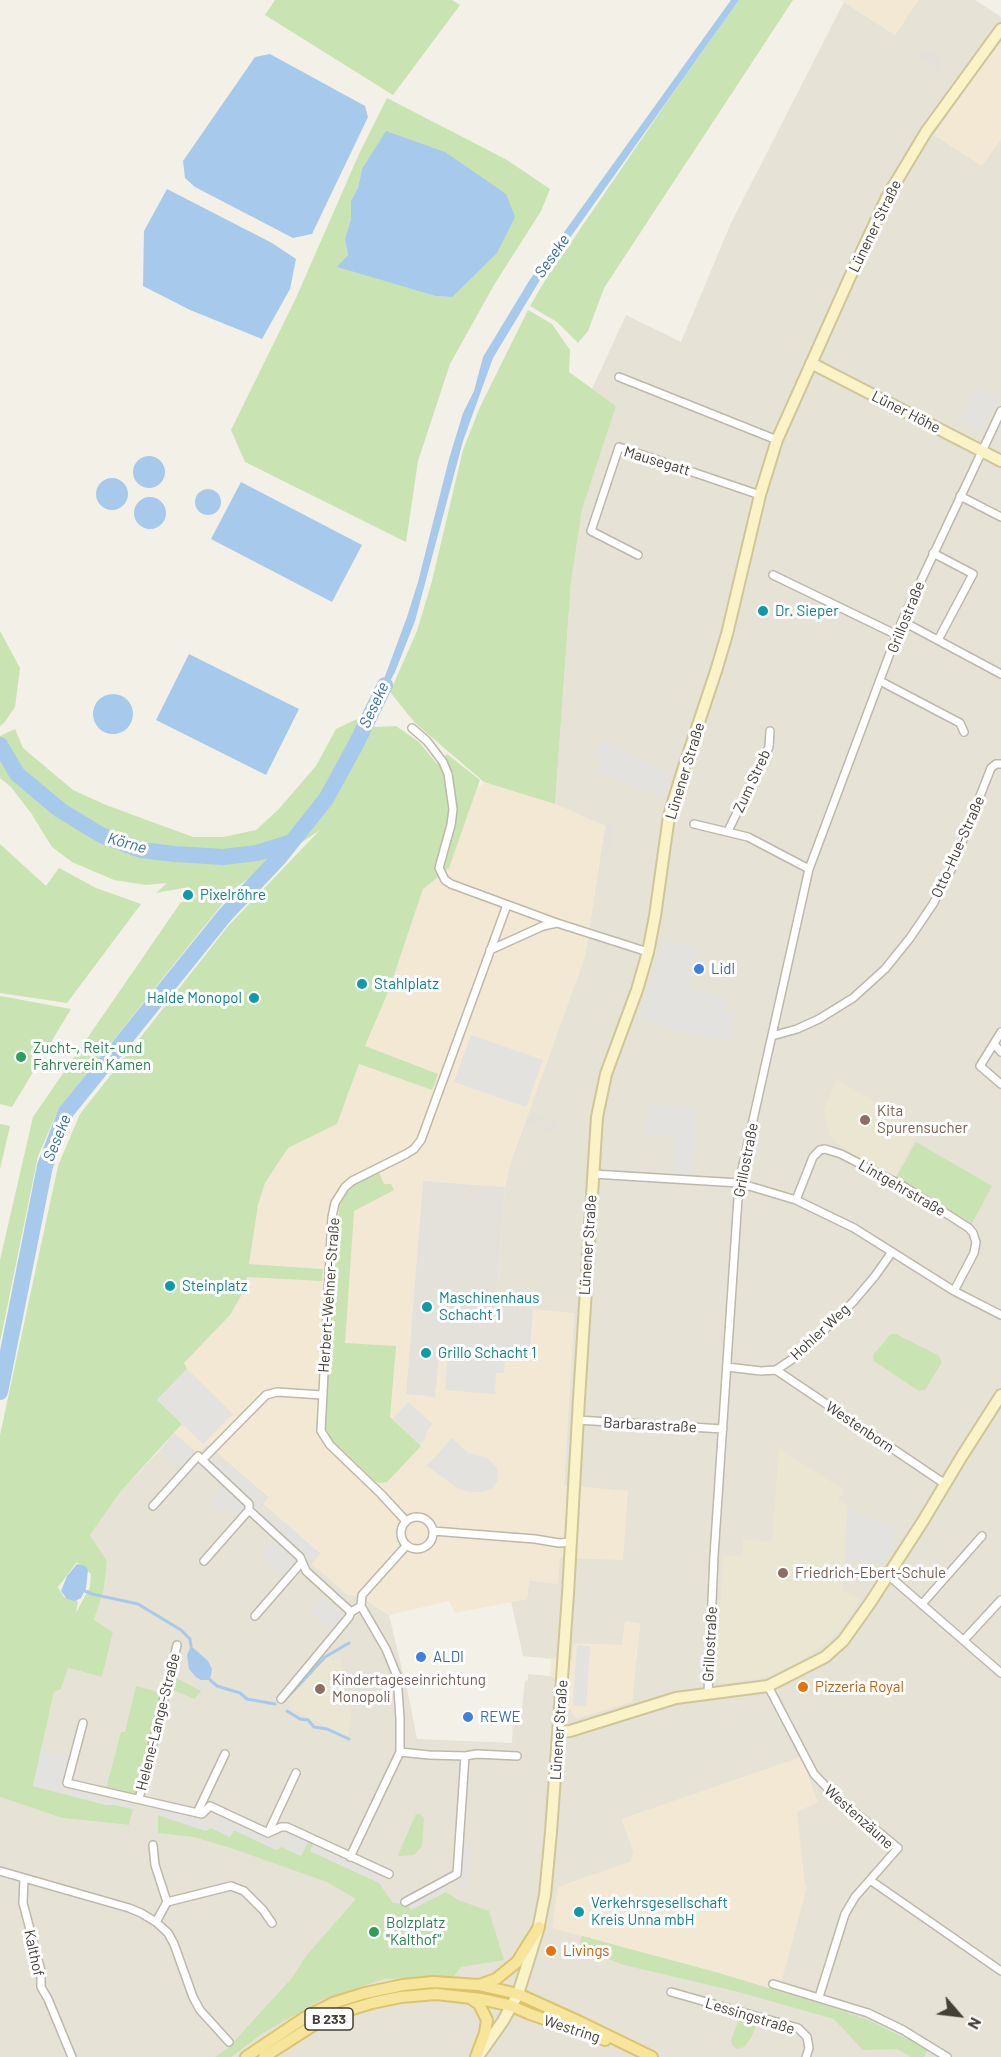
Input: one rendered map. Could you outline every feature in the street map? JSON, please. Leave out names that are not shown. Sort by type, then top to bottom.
[{"type":"main road","name":"Lünener Straße","points":[[476,2057],[518,1994],[539,1927],[548,1877],[597,1117],[606,1074],[637,990],[648,952],[669,816],[727,633],[760,495],[777,440],[872,228],[893,187],[927,132],[1001,29]]},
{"type":"main road","name":"Lüner Höhe","points":[[811,363],[1001,461]]},
{"type":"main road","points":[[559,1732],[570,1731],[676,1698],[768,1686],[825,1657],[843,1641],[888,1575],[1001,1395]]},
{"type":"main road","points":[[479,1985],[496,1979],[509,1970],[517,1962],[539,1927]]},
{"type":"main road","name":"B 233","points":[[246,2057],[303,2018],[333,2003],[365,1993],[403,1985],[433,1982],[479,1985],[518,1994]]},
{"type":"main road","name":"B 233","points":[[264,2057],[312,2026],[346,2011],[401,1997],[436,1994],[470,1997],[512,2006]]},
{"type":"main road","name":"Westring","points":[[518,1994],[652,2057]]},
{"type":"main road","points":[[470,1997],[479,2004],[487,2020],[476,2057]]},
{"type":"main road","name":"Westring","points":[[512,2006],[576,2031],[634,2049]]},
{"type":"street","points":[[619,377],[777,440]]},
{"type":"street","name":"Grillostraße","points":[[708,1693],[714,1556],[739,1183],[809,869],[902,621],[1001,411]]},
{"type":"street","name":"Mausegatt","points":[[638,555],[591,531],[619,447],[760,495]]},
{"type":"street","points":[[960,496],[1001,517]]},
{"type":"street","points":[[933,553],[973,574],[938,640]]},
{"type":"street","points":[[773,575],[897,635]]},
{"type":"street","points":[[902,621],[1001,674]]},
{"type":"street","points":[[880,681],[960,723],[964,732]]},
{"type":"street","points":[[412,728],[427,741],[443,762],[452,792],[451,825],[440,859],[440,874],[451,884],[507,905],[648,952]]},
{"type":"street","name":"Zum Streb","points":[[728,831],[769,747],[770,730]]},
{"type":"street","name":"Otto-Hue-Straße","points":[[772,1036],[798,1029],[819,1019],[853,998],[885,969],[933,904],[951,870],[991,768],[996,764],[1001,764]]},
{"type":"street","name":"Zum Streb","points":[[694,824],[748,837],[809,869]]},
{"type":"street","name":"Herbert-Wehner-Straße","points":[[406,1521],[322,1436],[320,1425],[332,1216],[340,1194],[352,1182],[406,1154],[414,1149],[421,1140],[507,905]]},
{"type":"street","points":[[490,950],[543,926],[557,923]]},
{"type":"street","points":[[1001,1032],[980,1066],[1001,1084]]},
{"type":"street","points":[[994,1044],[1001,1052]]},
{"type":"street","name":"Lintgehrstraße","points":[[796,1200],[813,1157],[820,1150],[825,1149],[841,1154],[903,1186],[969,1228],[973,1233],[976,1242],[974,1253],[954,1291]]},
{"type":"street","points":[[593,1174],[739,1183],[796,1200],[854,1228],[954,1291],[1001,1315]]},
{"type":"street","name":"Hohler Weg","points":[[727,1367],[761,1371],[776,1370],[800,1354],[824,1332],[875,1276],[892,1252]]},
{"type":"street","name":"Westenborn","points":[[776,1370],[945,1484]]},
{"type":"street","points":[[202,1460],[266,1395],[277,1392],[322,1395]]},
{"type":"street","name":"Barbarastraße","points":[[577,1420],[723,1429]]},
{"type":"street","points":[[153,1506],[198,1456],[249,1504],[249,1510],[204,1561]]},
{"type":"street","points":[[249,1510],[300,1557],[306,1571],[351,1612]]},
{"type":"street","points":[[421,1517],[426,1520],[433,1531],[430,1542],[422,1549],[406,1546],[401,1537],[401,1529],[411,1518],[421,1517]]},
{"type":"street","points":[[433,1531],[559,1543],[571,1542]]},
{"type":"street","points":[[922,1604],[982,1536]]},
{"type":"street","points":[[350,1857],[400,1752],[397,1676],[387,1649],[361,1606],[362,1595],[406,1546]]},
{"type":"street","points":[[255,1616],[302,1562]]},
{"type":"street","points":[[888,1575],[1001,1673]]},
{"type":"street","points":[[964,1640],[1001,1600]]},
{"type":"street","points":[[281,1699],[351,1612],[361,1606]]},
{"type":"street","name":"Helene-Lange-Straße","points":[[139,1799],[177,1645]]},
{"type":"street","name":"Westenzäune","points":[[768,1686],[814,1774],[833,1794],[898,1848],[855,1897],[845,1914],[819,1997]]},
{"type":"street","name":"Helene-Lange-Straße","points":[[83,1723],[67,1783],[202,1815],[210,1806],[268,1833],[281,1827],[287,1827],[389,1874]]},
{"type":"street","points":[[400,1752],[429,1755],[517,1756]]},
{"type":"street","points":[[197,1813],[225,1754]]},
{"type":"street","points":[[405,1902],[457,1874],[465,1756]]},
{"type":"street","points":[[268,1833],[296,1773]]},
{"type":"street","points":[[153,1845],[155,1866],[167,1902]]},
{"type":"street","points":[[0,1871],[129,1908],[156,1922],[168,1933],[174,1944],[200,2010],[229,2042]]},
{"type":"street","name":"Kalthof","points":[[24,1878],[23,1903],[41,1971],[41,1987],[72,2057]]},
{"type":"street","points":[[870,1880],[1001,1971]]},
{"type":"street","points":[[156,1922],[167,1902],[231,1886],[244,1892],[263,1910],[272,1923]]},
{"type":"street","points":[[774,1984],[868,2013],[903,2030],[947,2057]]},
{"type":"street","name":"Lessingstraße","points":[[671,1992],[798,2028],[807,2037],[809,2048],[806,2057]]},
{"type":"shaded area","points":[[841,0],[918,0],[895,35]]},
{"type":"shaded area","points":[[918,0],[975,0],[1001,17],[1001,39],[934,135],[981,165],[1001,139],[1001,2057],[0,2057],[0,1797],[62,1818],[128,1825],[133,1809],[107,1805],[33,1786],[54,1692],[61,1689],[68,1668],[102,1677],[113,1632],[94,1620],[104,1589],[107,1561],[90,1535],[121,1491],[159,1451],[181,1470],[207,1444],[269,1497],[264,1504],[321,1554],[312,1565],[389,1615],[417,1739],[512,1743],[513,1717],[521,1717],[525,1681],[528,1680],[528,1674],[550,1676],[570,1683],[569,1708],[632,1702],[640,1623],[623,1645],[574,1644],[572,1661],[523,1656],[511,1601],[527,1599],[529,1581],[559,1558],[627,1491],[564,1486],[574,1314],[496,1307],[505,1187],[510,1164],[585,956],[605,826],[555,804],[571,582],[582,510],[616,406],[592,389],[626,315],[681,342],[731,223],[844,2],[895,35]]},
{"type":"shaded area","points":[[1001,39],[1001,139],[982,166],[934,135]]},
{"type":"shaded area","points":[[917,50],[925,55],[929,50],[942,60],[936,73],[928,68],[929,64],[914,54]]},
{"type":"shaded area","points":[[977,385],[998,397],[979,432],[958,421]]},
{"type":"shaded area","points":[[602,739],[671,775],[665,795],[634,787],[594,772],[600,761],[592,757]]},
{"type":"shaded area","points":[[484,782],[555,804],[605,826],[585,956],[510,1164],[505,1187],[423,1181],[406,1394],[435,1396],[439,1345],[530,1352],[533,1309],[574,1313],[564,1485],[628,1491],[623,1560],[560,1558],[558,1584],[529,1581],[527,1599],[455,1613],[449,1601],[389,1615],[364,1598],[346,1594],[312,1564],[321,1553],[264,1504],[269,1496],[207,1444],[181,1471],[159,1451],[182,1424],[184,1363],[230,1315],[247,1277],[323,1269],[249,1264],[258,1205],[265,1183],[288,1148],[337,1124],[359,1064],[432,1090],[438,1074],[365,1047],[389,990],[423,889],[449,867],[477,789]]},
{"type":"shaded area","points":[[607,824],[615,825],[608,857],[601,856]]},
{"type":"shaded area","points":[[661,939],[698,948],[689,988],[727,997],[724,1011],[735,1014],[729,1041],[638,1019],[653,975]]},
{"type":"shaded area","points":[[471,1035],[543,1060],[526,1107],[454,1082]]},
{"type":"shaded area","name":"Kita Spurensucher","points":[[836,1079],[920,1129],[895,1177],[842,1148],[829,1134],[824,1111]]},
{"type":"shaded area","points":[[649,1104],[697,1108],[693,1177],[672,1175],[674,1136],[643,1134]]},
{"type":"shaded area","points":[[530,1115],[543,1117],[543,1121],[557,1123],[556,1131],[541,1129],[542,1125],[527,1123]]},
{"type":"shaded area","points":[[423,1181],[505,1187],[496,1306],[533,1309],[530,1352],[440,1345],[435,1397],[406,1394]]},
{"type":"shaded area","points":[[448,1347],[505,1351],[504,1373],[496,1373],[495,1394],[445,1390]]},
{"type":"shaded area","points":[[187,1369],[233,1414],[203,1444],[157,1400]]},
{"type":"shaded area","points":[[408,1402],[433,1424],[420,1445],[393,1419]]},
{"type":"shaded area","points":[[174,1433],[197,1453],[181,1471],[159,1451]]},
{"type":"shaded area","points":[[452,1438],[468,1453],[487,1458],[497,1468],[498,1480],[493,1488],[482,1492],[468,1492],[457,1488],[427,1466]]},
{"type":"shaded area","name":"Friedrich-Ebert-Schule","points":[[779,1448],[844,1490],[838,1499],[848,1505],[843,1590],[860,1599],[847,1621],[833,1638],[797,1664],[769,1676],[723,1684],[716,1678],[723,1556],[742,1556],[743,1539],[772,1542]]},
{"type":"shaded area","points":[[214,1458],[225,1467],[229,1464],[267,1498],[259,1508],[209,1463]]},
{"type":"shaded area","points":[[223,1486],[246,1507],[236,1518],[225,1508],[219,1513],[210,1504]]},
{"type":"shaded area","points":[[847,1509],[895,1528],[893,1548],[883,1563],[845,1559]]},
{"type":"shaded area","points":[[264,1511],[278,1524],[282,1520],[320,1553],[311,1562],[259,1517]]},
{"type":"shaded area","points":[[274,1541],[297,1561],[283,1576],[260,1556]]},
{"type":"shaded area","points":[[323,1597],[345,1616],[332,1632],[310,1612]]},
{"type":"shaded area","points":[[625,1621],[640,1623],[632,1702],[575,1717],[569,1708],[570,1683],[550,1676],[551,1658],[572,1661],[574,1644],[622,1645]]},
{"type":"shaded area","points":[[577,1645],[590,1646],[586,1706],[573,1705]]},
{"type":"shaded area","name":"Kindertageseinrichtung Monopoli","points":[[327,1651],[332,1661],[340,1658],[347,1682],[352,1710],[348,1737],[290,1709],[287,1696]]},
{"type":"shaded area","points":[[41,1750],[71,1757],[62,1793],[33,1786]]},
{"type":"shaded area","points":[[801,1757],[818,1802],[797,1812],[805,1886],[807,1887],[779,1991],[552,1928],[558,1887],[631,1861],[633,1851],[621,1819]]},
{"type":"shaded area","points":[[69,1788],[135,1803],[133,1809],[107,1805],[67,1795]]},
{"type":"shaded area","points":[[160,1807],[209,1822],[206,1831],[158,1815]]},
{"type":"shaded area","points":[[218,1813],[280,1842],[276,1850],[234,1830],[230,1837],[211,1828]]},
{"type":"shaded area","points":[[289,1831],[309,1840],[301,1856],[282,1847]]},
{"type":"shaded area","points":[[314,1843],[383,1875],[380,1883],[310,1851]]},
{"type":"shaded area","points":[[462,1843],[470,1844],[467,1889],[459,1888]]},
{"type":"shaded area","points":[[442,1886],[446,1892],[411,1910],[408,1904]]},
{"type":"green space","points":[[275,0],[452,0],[460,5],[393,95],[265,15]]},
{"type":"green space","points":[[739,0],[793,0],[604,288],[588,331],[578,343],[557,322],[530,306],[544,282]]},
{"type":"green space","points":[[387,98],[507,160],[550,189],[541,211],[494,285],[450,364],[418,461],[406,542],[245,462],[231,430],[296,298],[359,154]],"holes":[[[362,169],[452,297],[435,296],[338,267],[348,255],[345,239],[351,219],[351,201],[358,188]]]},
{"type":"green space","points":[[528,310],[552,324],[570,350],[569,372],[616,406],[582,510],[571,582],[555,804],[484,782],[415,723],[390,692],[417,631],[432,581],[463,450],[480,407]]},
{"type":"green space","points":[[0,631],[20,668],[15,707],[0,726]]},
{"type":"green space","points":[[357,719],[376,727],[396,726],[419,742],[437,764],[447,754],[480,780],[449,868],[423,889],[389,990],[365,1046],[438,1074],[432,1090],[359,1064],[337,1124],[288,1148],[265,1183],[258,1205],[249,1264],[323,1269],[322,1281],[247,1277],[242,1294],[230,1315],[184,1363],[187,1369],[158,1399],[182,1424],[121,1491],[90,1535],[107,1561],[104,1589],[94,1620],[113,1632],[102,1677],[68,1668],[61,1689],[54,1692],[33,1786],[107,1805],[133,1809],[129,1825],[62,1818],[0,1797],[0,1435],[58,1166],[80,1114],[229,925],[320,830],[235,888],[59,1108],[38,1156],[0,1342],[0,1260],[33,1117],[181,902],[192,902],[197,896],[189,887],[156,893],[167,883],[146,885],[114,880],[72,862],[52,847],[31,813],[11,787],[0,778],[0,736],[15,729],[23,748],[73,790],[106,805],[193,837],[223,837],[256,830],[278,810],[316,766],[336,729]],"holes":[[[77,1562],[91,1574],[90,1587],[76,1613],[78,1601],[64,1597],[58,1587]]]},
{"type":"green space","points":[[0,844],[46,886],[59,868],[96,888],[141,904],[67,1003],[0,993]]},
{"type":"green space","name":"Zucht-, Reit- und Fahrverein Kamen","points":[[0,996],[71,1009],[12,1107],[0,1104]]},
{"type":"green space","points":[[0,1124],[10,1126],[0,1169]]},
{"type":"green space","points":[[916,1142],[992,1186],[972,1223],[896,1178]]},
{"type":"green space","points":[[379,1173],[384,1184],[391,1184],[394,1190],[354,1211],[345,1343],[396,1346],[390,1417],[421,1446],[387,1482],[381,1483],[376,1482],[331,1439],[325,1422],[339,1208],[348,1190],[356,1183]]},
{"type":"green space","points":[[891,1334],[896,1334],[939,1356],[942,1362],[925,1390],[919,1391],[874,1361],[873,1355]]},
{"type":"green space","points":[[172,1676],[201,1691],[194,1699],[169,1688]]},
{"type":"green space","points":[[136,1686],[165,1694],[139,1799],[105,1793],[121,1732],[125,1732]]},
{"type":"green space","points":[[416,1814],[424,1818],[422,1846],[414,1855],[400,1856],[398,1855]]},
{"type":"green space","points":[[158,1815],[206,1831],[211,1828],[230,1837],[234,1830],[276,1850],[282,1847],[301,1856],[309,1840],[314,1843],[310,1851],[379,1883],[393,1903],[408,1904],[410,1910],[446,1892],[458,1900],[489,1911],[504,1960],[461,1967],[453,1977],[384,1979],[321,2000],[263,2033],[231,2057],[215,2057],[228,2048],[292,1978],[306,1956],[356,1899],[327,1882],[231,1848],[194,1837],[158,1833]]},
{"type":"green space","points":[[582,1936],[719,1973],[821,2004],[866,2019],[928,2049],[924,2057],[911,2057],[897,2049],[863,2050],[834,2019],[735,1991],[624,1965],[579,1947]]},
{"type":"green space","points":[[740,2017],[757,2023],[751,2038],[744,2047],[737,2049],[732,2045],[731,2040]]},
{"type":"water","points":[[731,0],[739,0],[540,280],[493,358],[463,441],[415,621],[395,672],[378,704],[371,701],[384,679],[407,617],[449,459],[463,413],[474,391],[483,357],[529,281]]},
{"type":"water","points":[[270,54],[365,106],[368,117],[312,234],[293,238],[195,187],[185,178],[183,161],[255,57]]},
{"type":"water","points":[[386,131],[445,152],[506,194],[515,217],[497,253],[452,297],[435,296],[337,267],[348,255],[345,239],[351,219],[351,201],[358,188],[362,169]]},
{"type":"water","points":[[167,189],[272,243],[296,259],[290,289],[262,339],[190,310],[143,286],[144,231]]},
{"type":"water","points":[[149,456],[160,461],[165,472],[160,483],[149,488],[138,483],[133,472],[138,461]]},
{"type":"water","points":[[112,478],[123,483],[128,494],[123,505],[112,510],[101,505],[96,494],[101,483]]},
{"type":"water","points":[[241,482],[362,545],[332,602],[211,539]]},
{"type":"water","points":[[208,489],[217,493],[221,502],[217,511],[208,515],[199,511],[195,502],[199,493]]},
{"type":"water","points":[[150,497],[162,501],[166,513],[162,525],[150,529],[138,525],[134,513],[138,501]]},
{"type":"water","points":[[189,654],[299,709],[266,775],[156,720]]},
{"type":"water","points":[[113,694],[121,695],[127,700],[132,706],[132,722],[127,728],[121,733],[113,734],[105,733],[99,728],[94,722],[93,714],[94,706],[99,700],[105,695]]},
{"type":"water","points":[[77,1564],[85,1566],[88,1570],[86,1588],[81,1598],[75,1601],[67,1599],[61,1591],[67,1576]]},
{"type":"water","points":[[191,1646],[208,1661],[212,1669],[210,1680],[201,1680],[189,1669],[187,1655]]},
{"type":"waterway","name":"Seseke","points":[[0,1392],[45,1166],[66,1112],[225,915],[279,858],[326,799],[385,685]]},
{"type":"waterway","name":"Körne","points":[[0,745],[17,774],[60,810],[101,835],[141,850],[223,857],[257,853],[289,843]]},
{"type":"waterway","points":[[85,1591],[138,1604],[181,1630],[190,1639],[191,1646]]},
{"type":"waterway","points":[[284,1701],[325,1657],[349,1643]]},
{"type":"waterway","points":[[210,1680],[217,1686],[240,1693],[247,1699],[275,1704]]},
{"type":"waterway","points":[[287,1711],[300,1719],[308,1720],[314,1727],[327,1729],[349,1739]]},
{"type":"place","name":"Dr. Sieper","points":[[763,611]]},
{"type":"place","name":"Pixelröhre","points":[[188,895]]},
{"type":"place","name":"Lidl","points":[[699,969]]},
{"type":"place","name":"Stahlplatz","points":[[362,984]]},
{"type":"place","name":"Halde Monopol","points":[[254,998]]},
{"type":"place","name":"Zucht-, Reit- und Fahrverein Kamen","points":[[21,1057]]},
{"type":"place","name":"Kita Spurensucher","points":[[865,1120]]},
{"type":"place","name":"Steinplatz","points":[[170,1286]]},
{"type":"place","name":"Maschinenhaus Schacht 1","points":[[427,1307]]},
{"type":"place","name":"Grillo Schacht 1","points":[[426,1353]]},
{"type":"place","name":"Friedrich-Ebert-Schule","points":[[783,1573]]},
{"type":"place","name":"ALDI","points":[[421,1657]]},
{"type":"place","name":"Pizzeria Royal","points":[[803,1687]]},
{"type":"place","name":"Kindertageseinrichtung Monopoli","points":[[320,1689]]},
{"type":"place","name":"REWE","points":[[468,1717]]},
{"type":"place","name":"Verkehrsgesellschaft Kreis Unna mbH","points":[[579,1912]]},
{"type":"place","name":"Bolzplatz \"Kalthof\"","points":[[374,1932]]},
{"type":"place","name":"Livings","points":[[551,1951]]}]
